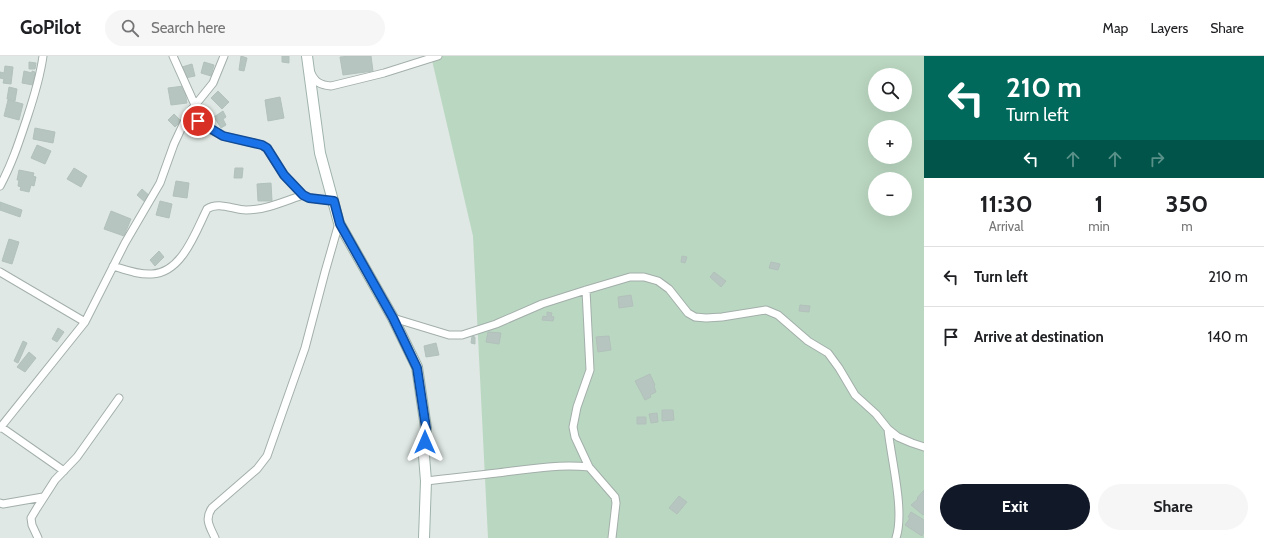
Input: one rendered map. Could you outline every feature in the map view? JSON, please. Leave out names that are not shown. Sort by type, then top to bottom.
[{"type":"street","points":[[0,186],[9,169],[19,143],[37,89],[43,56]]},
{"type":"street","points":[[173,56],[195,106]]},
{"type":"street","points":[[64,471],[1,428],[85,322],[125,243],[160,183],[172,150],[188,114],[213,84],[224,56]]},
{"type":"street","points":[[307,56],[320,154],[339,223],[393,318],[417,368],[426,428],[424,456],[426,480],[424,538]]},
{"type":"street","points":[[310,71],[315,81],[322,85],[331,86],[384,73],[438,56]]},
{"type":"street","points":[[188,114],[207,128],[223,136],[262,145],[267,148],[284,175],[303,195],[309,198],[334,201]]},
{"type":"street","points":[[113,266],[137,273],[162,273],[179,260],[207,209],[211,206],[217,205],[246,210],[258,209],[303,195]]},
{"type":"street","points":[[215,538],[208,522],[209,513],[212,508],[257,469],[267,456],[305,348],[339,223]]},
{"type":"street","points":[[0,272],[85,322]]},
{"type":"street","points":[[393,318],[449,335],[462,335],[496,324],[542,304],[630,277],[644,277],[658,281],[669,289],[688,313],[695,317],[722,317],[766,310],[772,312],[808,341],[828,353],[855,395],[876,414],[888,429],[898,437],[924,447]]},
{"type":"street","points":[[586,290],[590,370],[577,407],[573,427],[575,437],[589,467],[615,497],[616,503],[612,538]]},
{"type":"street","points":[[38,538],[32,525],[32,518],[43,498],[55,480],[77,457],[119,398]]},
{"type":"street","points":[[888,429],[899,519],[896,538]]},
{"type":"street","points":[[426,480],[544,467],[589,467]]},
{"type":"street","points":[[0,503],[3,504],[43,498]]},
{"type":"green space","points":[[431,56],[924,56],[924,538],[488,538],[473,236]]},
{"type":"building","points":[[241,56],[247,58],[244,71],[239,70]]},
{"type":"building","points":[[282,56],[289,56],[289,63],[282,62]]},
{"type":"building","points":[[371,56],[373,71],[343,75],[340,57]]},
{"type":"building","points":[[29,62],[36,63],[35,69],[29,69]]},
{"type":"building","points":[[204,62],[214,65],[211,76],[201,73]]},
{"type":"building","points":[[192,64],[195,76],[185,78],[182,67]]},
{"type":"building","points":[[5,66],[13,67],[11,84],[3,83],[4,79],[0,78],[0,72],[4,73]]},
{"type":"building","points":[[24,71],[32,73],[32,71],[35,72],[33,85],[22,83]]},
{"type":"building","points":[[184,86],[187,103],[171,105],[168,88]]},
{"type":"building","points":[[9,87],[17,89],[15,101],[7,99]]},
{"type":"building","points":[[218,91],[229,102],[222,109],[211,98]]},
{"type":"building","points":[[280,97],[284,118],[268,121],[265,100]]},
{"type":"building","points":[[8,100],[23,104],[19,120],[4,116]]},
{"type":"building","points":[[223,111],[226,117],[223,119],[226,125],[221,128],[214,117]]},
{"type":"building","points":[[174,114],[181,121],[175,127],[168,120]]},
{"type":"building","points":[[35,128],[55,132],[53,143],[33,139]]},
{"type":"building","points":[[37,145],[51,151],[45,164],[31,158]]},
{"type":"building","points":[[74,168],[87,176],[81,187],[67,179]]},
{"type":"building","points":[[235,168],[243,168],[242,178],[234,178]]},
{"type":"building","points":[[19,170],[34,173],[33,176],[36,177],[34,186],[31,185],[29,192],[20,190],[21,187],[18,186],[19,180],[17,180]]},
{"type":"building","points":[[176,181],[189,183],[187,198],[173,196]]},
{"type":"building","points":[[271,183],[272,201],[258,201],[257,184]]},
{"type":"building","points":[[142,189],[151,197],[146,203],[137,195]]},
{"type":"building","points":[[160,201],[172,204],[169,218],[156,215]]},
{"type":"building","points":[[0,202],[22,210],[20,217],[0,210]]},
{"type":"building","points":[[111,211],[131,219],[124,236],[104,229]]},
{"type":"building","points":[[9,239],[19,242],[12,264],[2,261]]},
{"type":"building","points":[[159,251],[164,257],[155,266],[150,260]]},
{"type":"building","points":[[682,256],[687,257],[685,263],[681,262]]},
{"type":"building","points":[[771,262],[780,264],[778,270],[769,268]]},
{"type":"building","points":[[714,272],[726,281],[721,287],[710,277]]},
{"type":"building","points":[[631,295],[633,306],[619,308],[618,297]]},
{"type":"building","points":[[800,305],[810,306],[809,312],[799,311]]},
{"type":"building","points":[[547,312],[552,313],[551,316],[554,317],[553,321],[542,320],[543,316],[547,317]]},
{"type":"building","points":[[58,328],[64,332],[57,342],[52,339]]},
{"type":"building","points":[[488,332],[501,333],[499,344],[486,342]]},
{"type":"building","points":[[472,336],[475,337],[475,344],[471,343]]},
{"type":"building","points":[[609,336],[611,350],[598,352],[596,337]]},
{"type":"building","points":[[23,341],[27,343],[18,363],[14,361]]},
{"type":"building","points":[[436,343],[439,355],[426,357],[424,346]]},
{"type":"building","points":[[29,352],[36,358],[25,372],[17,367]]},
{"type":"building","points":[[650,374],[655,385],[656,392],[645,400],[635,381]]},
{"type":"building","points":[[662,410],[673,410],[674,420],[662,421]]},
{"type":"building","points":[[657,413],[658,422],[651,423],[649,414]]},
{"type":"building","points":[[637,417],[646,417],[646,424],[637,424]]},
{"type":"building","points":[[924,490],[923,515],[911,505],[918,499],[917,498]]},
{"type":"building","points":[[679,496],[687,502],[677,514],[669,508]]},
{"type":"building","points":[[911,512],[924,520],[924,532],[922,536],[905,525],[910,518],[908,517]]},
{"type":"route","points":[[198,121],[207,128],[223,136],[262,145],[267,148],[284,175],[303,195],[309,198],[334,201],[340,224],[393,318],[417,368],[426,428],[425,442]]}]
